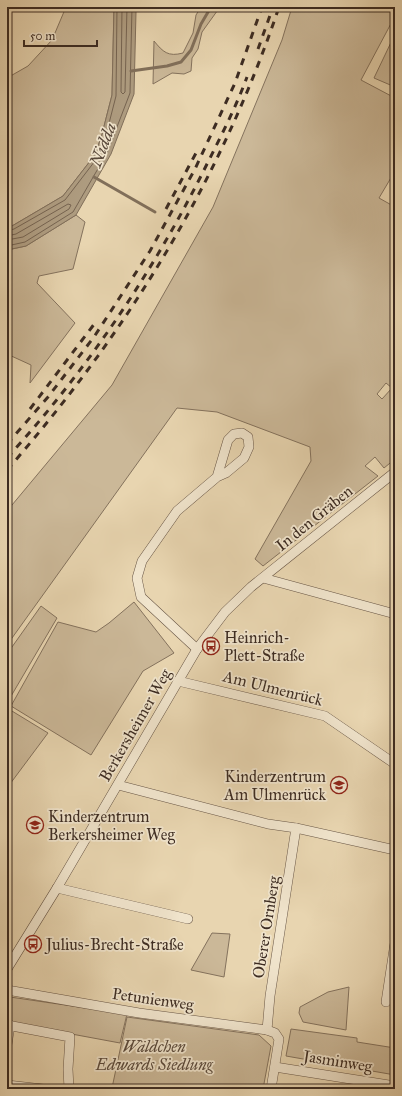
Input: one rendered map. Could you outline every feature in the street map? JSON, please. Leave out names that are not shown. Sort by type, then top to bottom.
[{"type":"street","points":[[197,648],[141,597],[137,578],[142,561],[177,511],[217,477],[226,473],[244,458],[250,447],[248,437],[242,433],[234,434],[228,440],[217,477]]},
{"type":"street","name":"In den Gräben","points":[[251,587],[395,472]]},
{"type":"street","points":[[263,578],[395,614]]},
{"type":"street","name":"Berkersheimer Weg","points":[[7,969],[58,888],[197,648],[225,612],[251,587]]},
{"type":"street","name":"Am Ulmenrück","points":[[178,681],[325,716],[395,764]]},
{"type":"street","points":[[118,785],[268,824],[296,828],[395,850]]},
{"type":"street","name":"Oberer Ornberg","points":[[267,1030],[270,996],[296,828]]},
{"type":"street","points":[[58,888],[188,919]]},
{"type":"street","points":[[386,1002],[395,943]]},
{"type":"street","name":"Petunienweg","points":[[7,990],[139,1013],[267,1030]]},
{"type":"street","points":[[7,1045],[9,1025],[70,1037],[68,1069],[69,1089]]},
{"type":"street","points":[[267,1030],[275,1033],[279,1039],[271,1089]]},
{"type":"street","name":"Jasminweg","points":[[275,1066],[391,1087]]},
{"type":"street","points":[[7,1085],[43,1089]]},
{"type":"green space","points":[[66,7],[114,7],[112,95],[101,138],[94,156],[63,196],[12,226],[7,227],[7,78],[28,66],[52,40]]},
{"type":"green space","points":[[201,7],[220,7],[202,32],[198,49],[192,58],[191,71],[184,74],[172,73],[153,84],[154,41],[166,53],[183,53],[193,33],[196,15]]},
{"type":"green space","points":[[292,7],[395,7],[395,16],[361,80],[395,98],[395,171],[379,198],[395,207],[395,459],[384,468],[375,457],[365,466],[378,476],[263,566],[255,559],[311,461],[310,447],[217,412],[177,408],[7,645],[7,511],[112,385],[213,207],[282,40]],"holes":[[[386,383],[392,388],[382,399],[377,394]]]},
{"type":"green space","points":[[395,34],[395,87],[374,78]]},
{"type":"green space","points":[[76,215],[85,222],[73,269],[39,276],[37,283],[75,323],[30,383],[31,365],[7,354],[7,250],[26,246]]},
{"type":"green space","points":[[134,602],[174,653],[143,671],[91,755],[11,706],[58,622],[96,632]]},
{"type":"green space","points":[[41,606],[57,618],[7,703],[7,654]]},
{"type":"green space","points":[[7,708],[48,733],[7,788]]},
{"type":"green space","points":[[212,933],[230,934],[224,977],[191,970]]},
{"type":"green space","points":[[349,987],[346,1030],[303,1022],[299,1013],[300,1007],[328,992]]},
{"type":"green space","points":[[10,997],[127,1014],[120,1043],[7,1022],[7,1002]]},
{"type":"green space","name":"Wäldchen Edwards Siedlung","points":[[127,1017],[259,1035],[271,1046],[263,1089],[112,1088]]},
{"type":"green space","points":[[291,1029],[357,1038],[357,1042],[395,1048],[395,1075],[286,1056]]},
{"type":"water","name":"Nidda","points":[[114,7],[136,7],[136,12],[134,94],[111,154],[76,215],[26,246],[7,250],[7,227],[12,226],[63,196],[94,156],[101,138],[112,95]]},
{"type":"waterway","points":[[131,71],[167,66],[181,62],[191,50],[201,24],[211,7]]},
{"type":"waterway","points":[[94,177],[155,212]]},
{"type":"railway","points":[[7,444],[48,397],[94,337],[150,251],[195,169],[235,83],[262,7]]},
{"type":"railway","points":[[258,49],[273,7]]},
{"type":"railway","points":[[7,470],[51,418],[92,364],[131,309],[166,252],[199,193],[229,133],[256,71],[279,7]]},
{"type":"railway","points":[[7,458],[65,390],[142,281],[165,243],[207,164],[247,77]]},
{"type":"railway","points":[[166,209],[196,153]]},
{"type":"railway","points":[[30,409],[95,323]]},
{"type":"place","name":"Heinrich- Plett-Straße","points":[[211,646]]},
{"type":"place","name":"Kinderzentrum Am Ulmenrück","points":[[339,785]]},
{"type":"place","name":"Kinderzentrum Berkersheimer Weg","points":[[35,825]]},
{"type":"place","name":"Julius-Brecht-Straße","points":[[33,944]]}]
